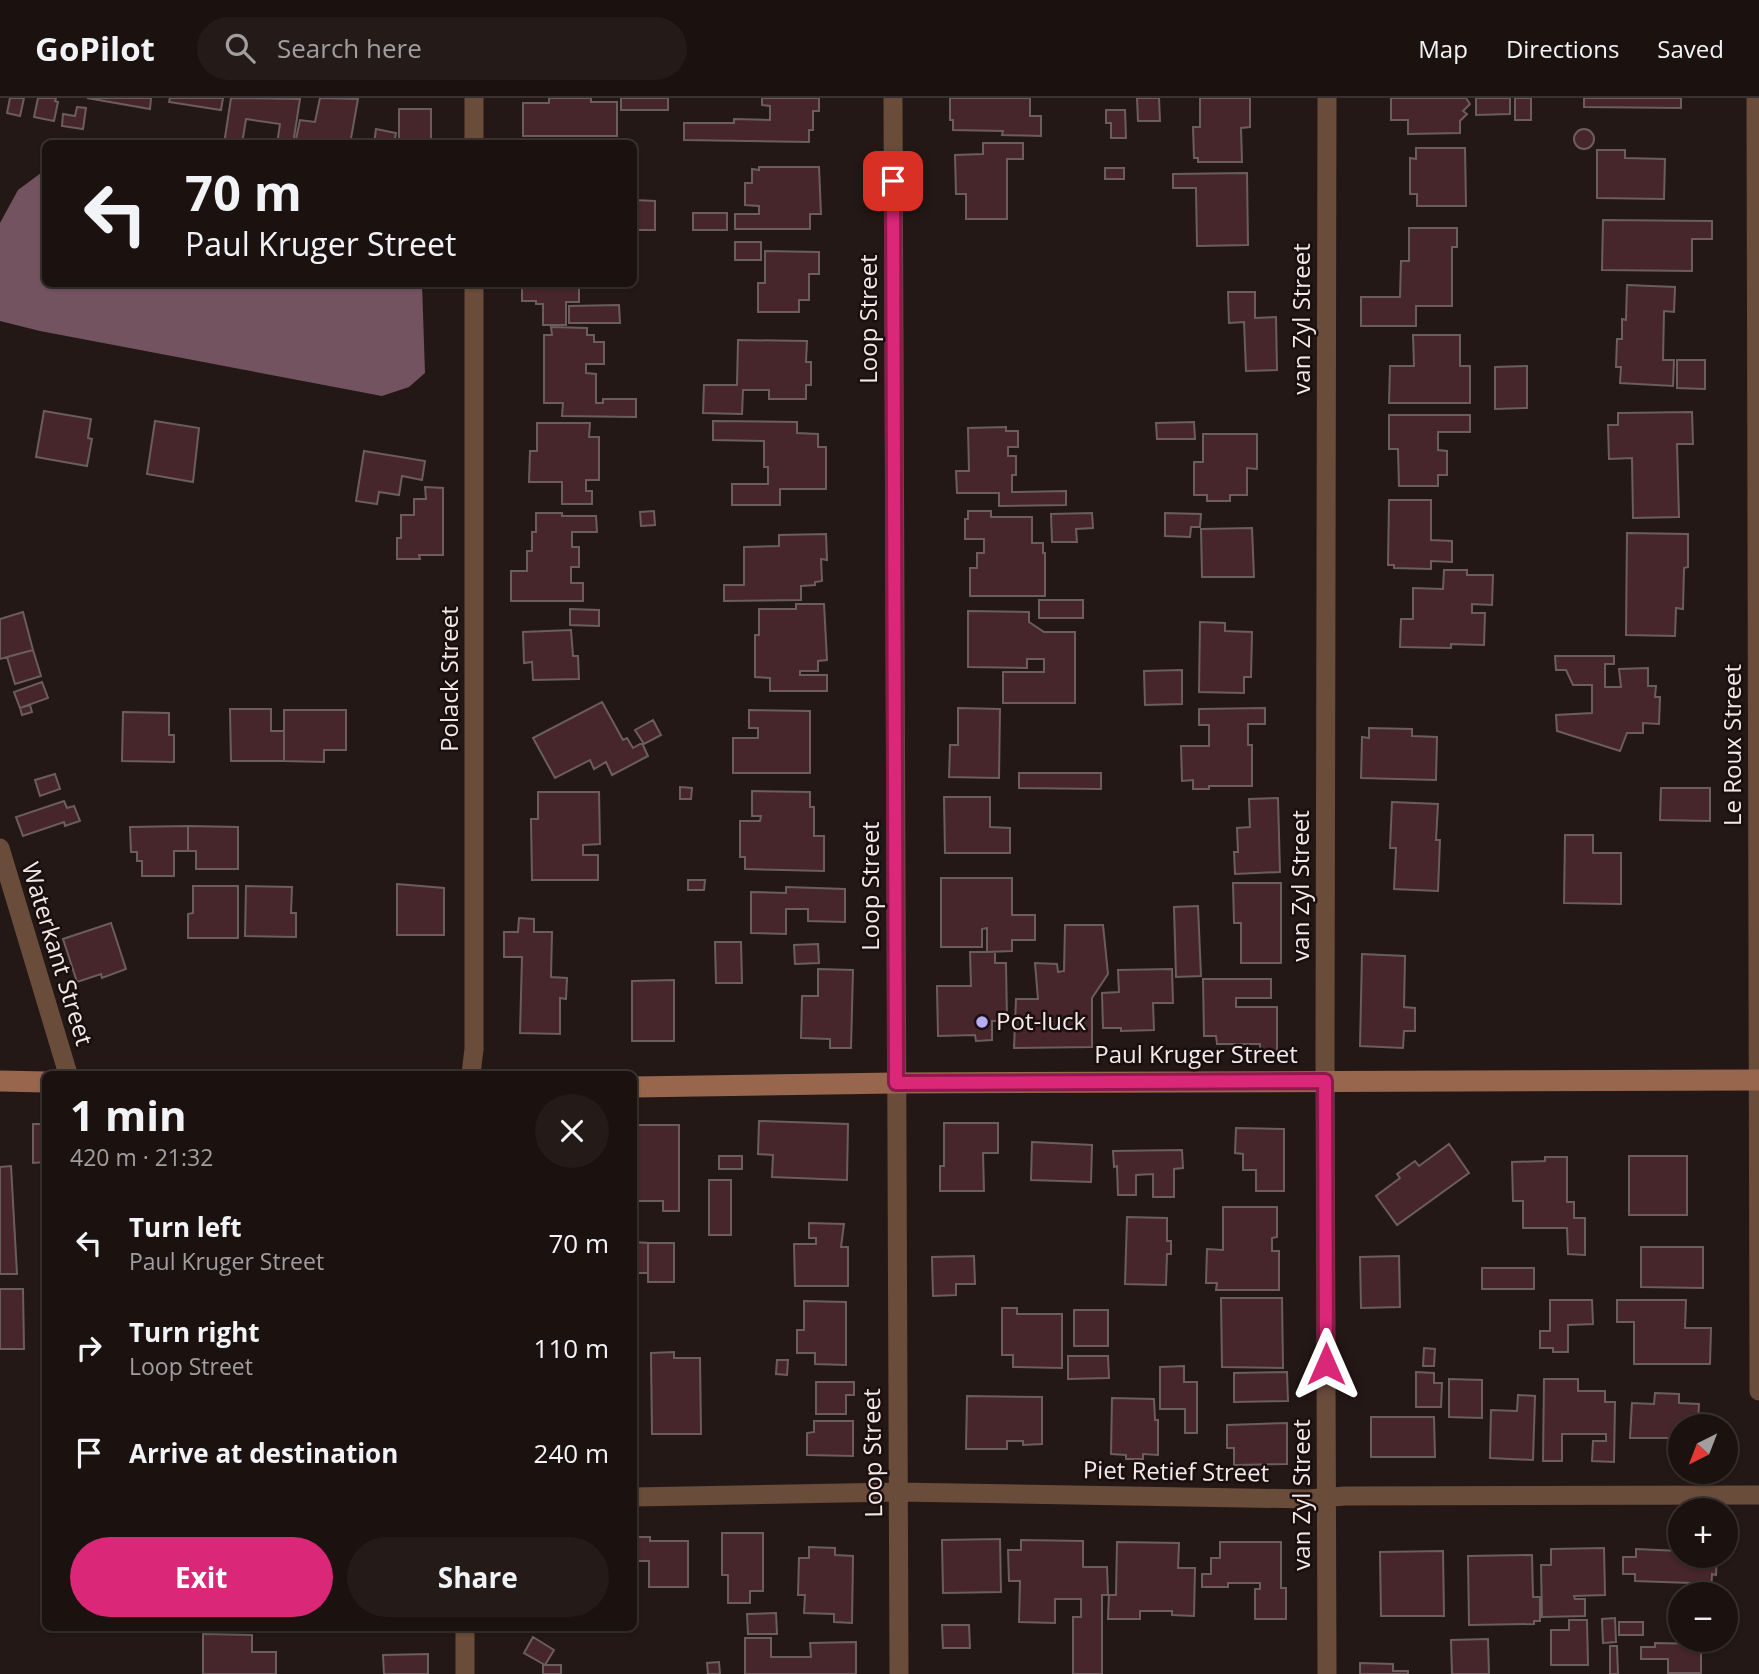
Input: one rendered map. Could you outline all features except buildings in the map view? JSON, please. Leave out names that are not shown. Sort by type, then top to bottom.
[{"type":"street","points":[[474,98],[474,140]]},
{"type":"street","name":"Loop Street","points":[[893,98],[899,1674]]},
{"type":"street","name":"van Zyl Street","points":[[1327,98],[1327,1674]]},
{"type":"street","name":"Le Roux Street","points":[[1756,98],[1759,1391]]},
{"type":"street","name":"Polack Street","points":[[471,1071],[474,1049],[474,287]]},
{"type":"street","name":"Waterkant Street","points":[[0,848],[67,1071]]},
{"type":"street","name":"Paul Kruger Street","points":[[637,1087],[896,1083],[1759,1080]]},
{"type":"street","points":[[0,1081],[42,1082]]},
{"type":"street","name":"Piet Retief Street","points":[[637,1497],[897,1492],[1308,1499],[1759,1495]]},
{"type":"street","points":[[465,1631],[465,1674]]},
{"type":"shaded area","points":[[42,172],[42,287],[422,287],[425,373],[409,387],[382,396],[40,331],[0,321],[0,223],[18,190]]},
{"type":"place","name":"Pot-luck","points":[[982,1022]]},
{"type":"route","points":[[893,181],[896,1083],[1325,1081],[1326,1364]]}]
